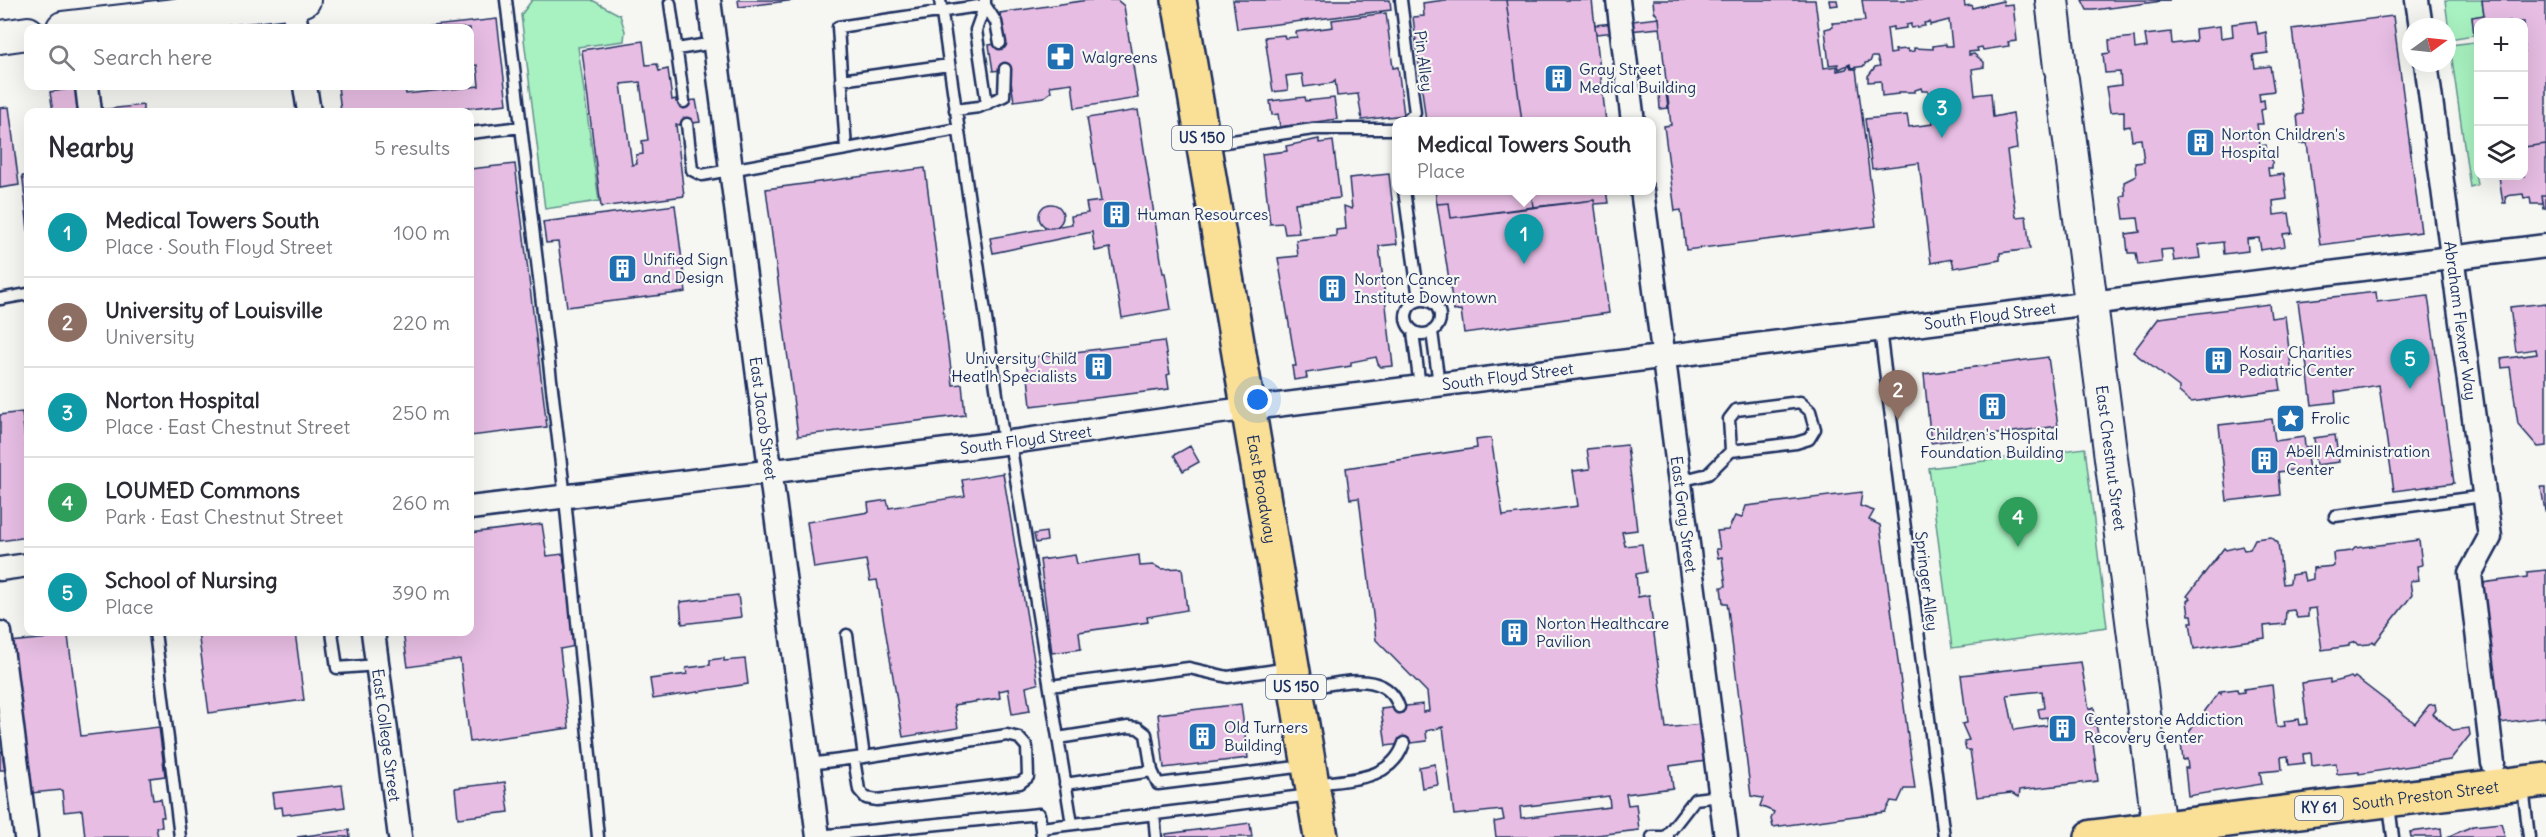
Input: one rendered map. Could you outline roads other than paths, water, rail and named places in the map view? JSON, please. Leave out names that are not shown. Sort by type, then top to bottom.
[{"type":"main road","name":"East Broadway","points":[[1179,0],[1321,837]]},
{"type":"main road","name":"South Preston Street","points":[[2092,837],[2159,833],[2388,800],[2534,782]]},
{"type":"street","name":"East Jacob Street","points":[[708,0],[772,472],[818,836]]},
{"type":"street","points":[[1618,0],[1632,117]]},
{"type":"street","name":"East Chestnut Street","points":[[2052,0],[2159,833]]},
{"type":"street","points":[[2417,0],[2420,18]]},
{"type":"street","points":[[116,24],[296,7]]},
{"type":"street","points":[[0,37],[24,34]]},
{"type":"street","name":"Abraham Flexner Way","points":[[2427,72],[2490,537],[2470,574],[2493,763]]},
{"type":"street","points":[[87,90],[90,108]]},
{"type":"street","points":[[306,90],[308,108]]},
{"type":"street","name":"East Gray Street","points":[[1643,195],[1726,837]]},
{"type":"street","name":"South Floyd Street","points":[[474,508],[1007,443],[1248,408],[2546,246]]},
{"type":"street","points":[[0,569],[24,566]]},
{"type":"street","points":[[0,633],[26,837]]},
{"type":"street","name":"East College Street","points":[[374,636],[399,837]]},
{"type":"lane","points":[[506,0],[565,498],[598,837]]},
{"type":"lane","name":"Pin Alley","points":[[1401,0],[1415,113],[1411,117]]},
{"type":"lane","points":[[846,149],[838,27],[940,6],[985,2]]},
{"type":"lane","points":[[985,2],[996,22],[1000,43]]},
{"type":"lane","points":[[985,2],[976,30],[987,104]]},
{"type":"lane","points":[[670,3],[684,102]]},
{"type":"lane","points":[[940,6],[1007,443],[1072,824]]},
{"type":"lane","points":[[677,49],[714,43]]},
{"type":"lane","points":[[841,80],[949,65]]},
{"type":"lane","points":[[955,110],[987,104],[1004,96],[1005,69]]},
{"type":"lane","points":[[687,124],[692,170],[702,175],[958,129]]},
{"type":"lane","points":[[474,133],[521,127]]},
{"type":"lane","points":[[1204,145],[1313,129],[1392,130]]},
{"type":"lane","points":[[1405,195],[1419,299]]},
{"type":"lane","points":[[0,298],[24,295]]},
{"type":"lane","points":[[1419,299],[1433,302],[1440,313],[1440,320],[1432,332],[1430,386],[1405,313],[1408,307],[1419,299]]},
{"type":"lane","name":"Springer Alley","points":[[1880,330],[1944,837]]},
{"type":"lane","points":[[1413,332],[1426,334],[1432,332]]},
{"type":"lane","points":[[1680,481],[1708,474],[1731,451],[1797,443],[1809,439],[1815,429],[1810,411],[1800,402],[1740,408],[1729,419],[1731,451]]},
{"type":"lane","points":[[2335,516],[2484,496]]},
{"type":"lane","points":[[809,765],[859,758],[1007,735],[1019,738],[1027,747],[1028,777],[1020,783],[878,800],[866,798],[859,790],[859,758],[847,635]]},
{"type":"lane","points":[[155,636],[180,837]]},
{"type":"lane","points":[[333,636],[337,668],[378,665]]},
{"type":"lane","points":[[1050,686],[1189,668],[1228,677],[1373,681],[1387,687],[1396,697],[1399,707]]},
{"type":"lane","points":[[1058,738],[1128,727],[1138,728],[1146,734],[1152,771],[1158,784],[1312,782]]},
{"type":"lane","points":[[818,836],[1038,814],[1041,832],[1072,824],[1154,814],[1312,782],[1383,771],[1400,756],[1404,743]]},
{"type":"lane","points":[[1065,784],[1152,771]]},
{"type":"lane","points":[[2529,837],[2534,782]]},
{"type":"lane","points":[[1652,837],[1668,836],[1695,800],[1720,796]]},
{"type":"lane","points":[[2388,800],[2393,837]]},
{"type":"lane","points":[[1154,814],[1156,837]]},
{"type":"place","name":"Walgreens","points":[[1061,57]]},
{"type":"place","name":"Gray Street Medical Building","points":[[1558,78]]},
{"type":"place","name":"Norton Hospital","points":[[1942,138]]},
{"type":"place","name":"Norton Children's Hospital","points":[[2200,143]]},
{"type":"place","name":"Human Resources","points":[[1116,214]]},
{"type":"place","name":"Medical Towers South","points":[[1524,264]]},
{"type":"place","name":"Unified Sign and Design","points":[[622,268]]},
{"type":"place","name":"Norton Cancer Institute Downtown","points":[[1333,288]]},
{"type":"place","name":"Kosair Charities Pediatric Center","points":[[2218,361]]},
{"type":"place","name":"University Child Heatlh Specialists","points":[[1098,367]]},
{"type":"place","name":"School of Nursing","points":[[2410,389]]},
{"type":"place","name":"Children's Hospital Foundation Building","points":[[1992,406]]},
{"type":"place","name":"Frolic","points":[[2290,418]]},
{"type":"place","name":"University of Louisville","points":[[1898,420]]},
{"type":"place","name":"Abell Administration Center","points":[[2265,460]]},
{"type":"place","name":"LOUMED Commons","points":[[2018,547]]},
{"type":"place","name":"Norton Healthcare Pavilion","points":[[1515,632]]},
{"type":"place","name":"Centerstone Addiction Recovery Center","points":[[2063,728]]},
{"type":"place","name":"Old Turners Building","points":[[1203,736]]}]
